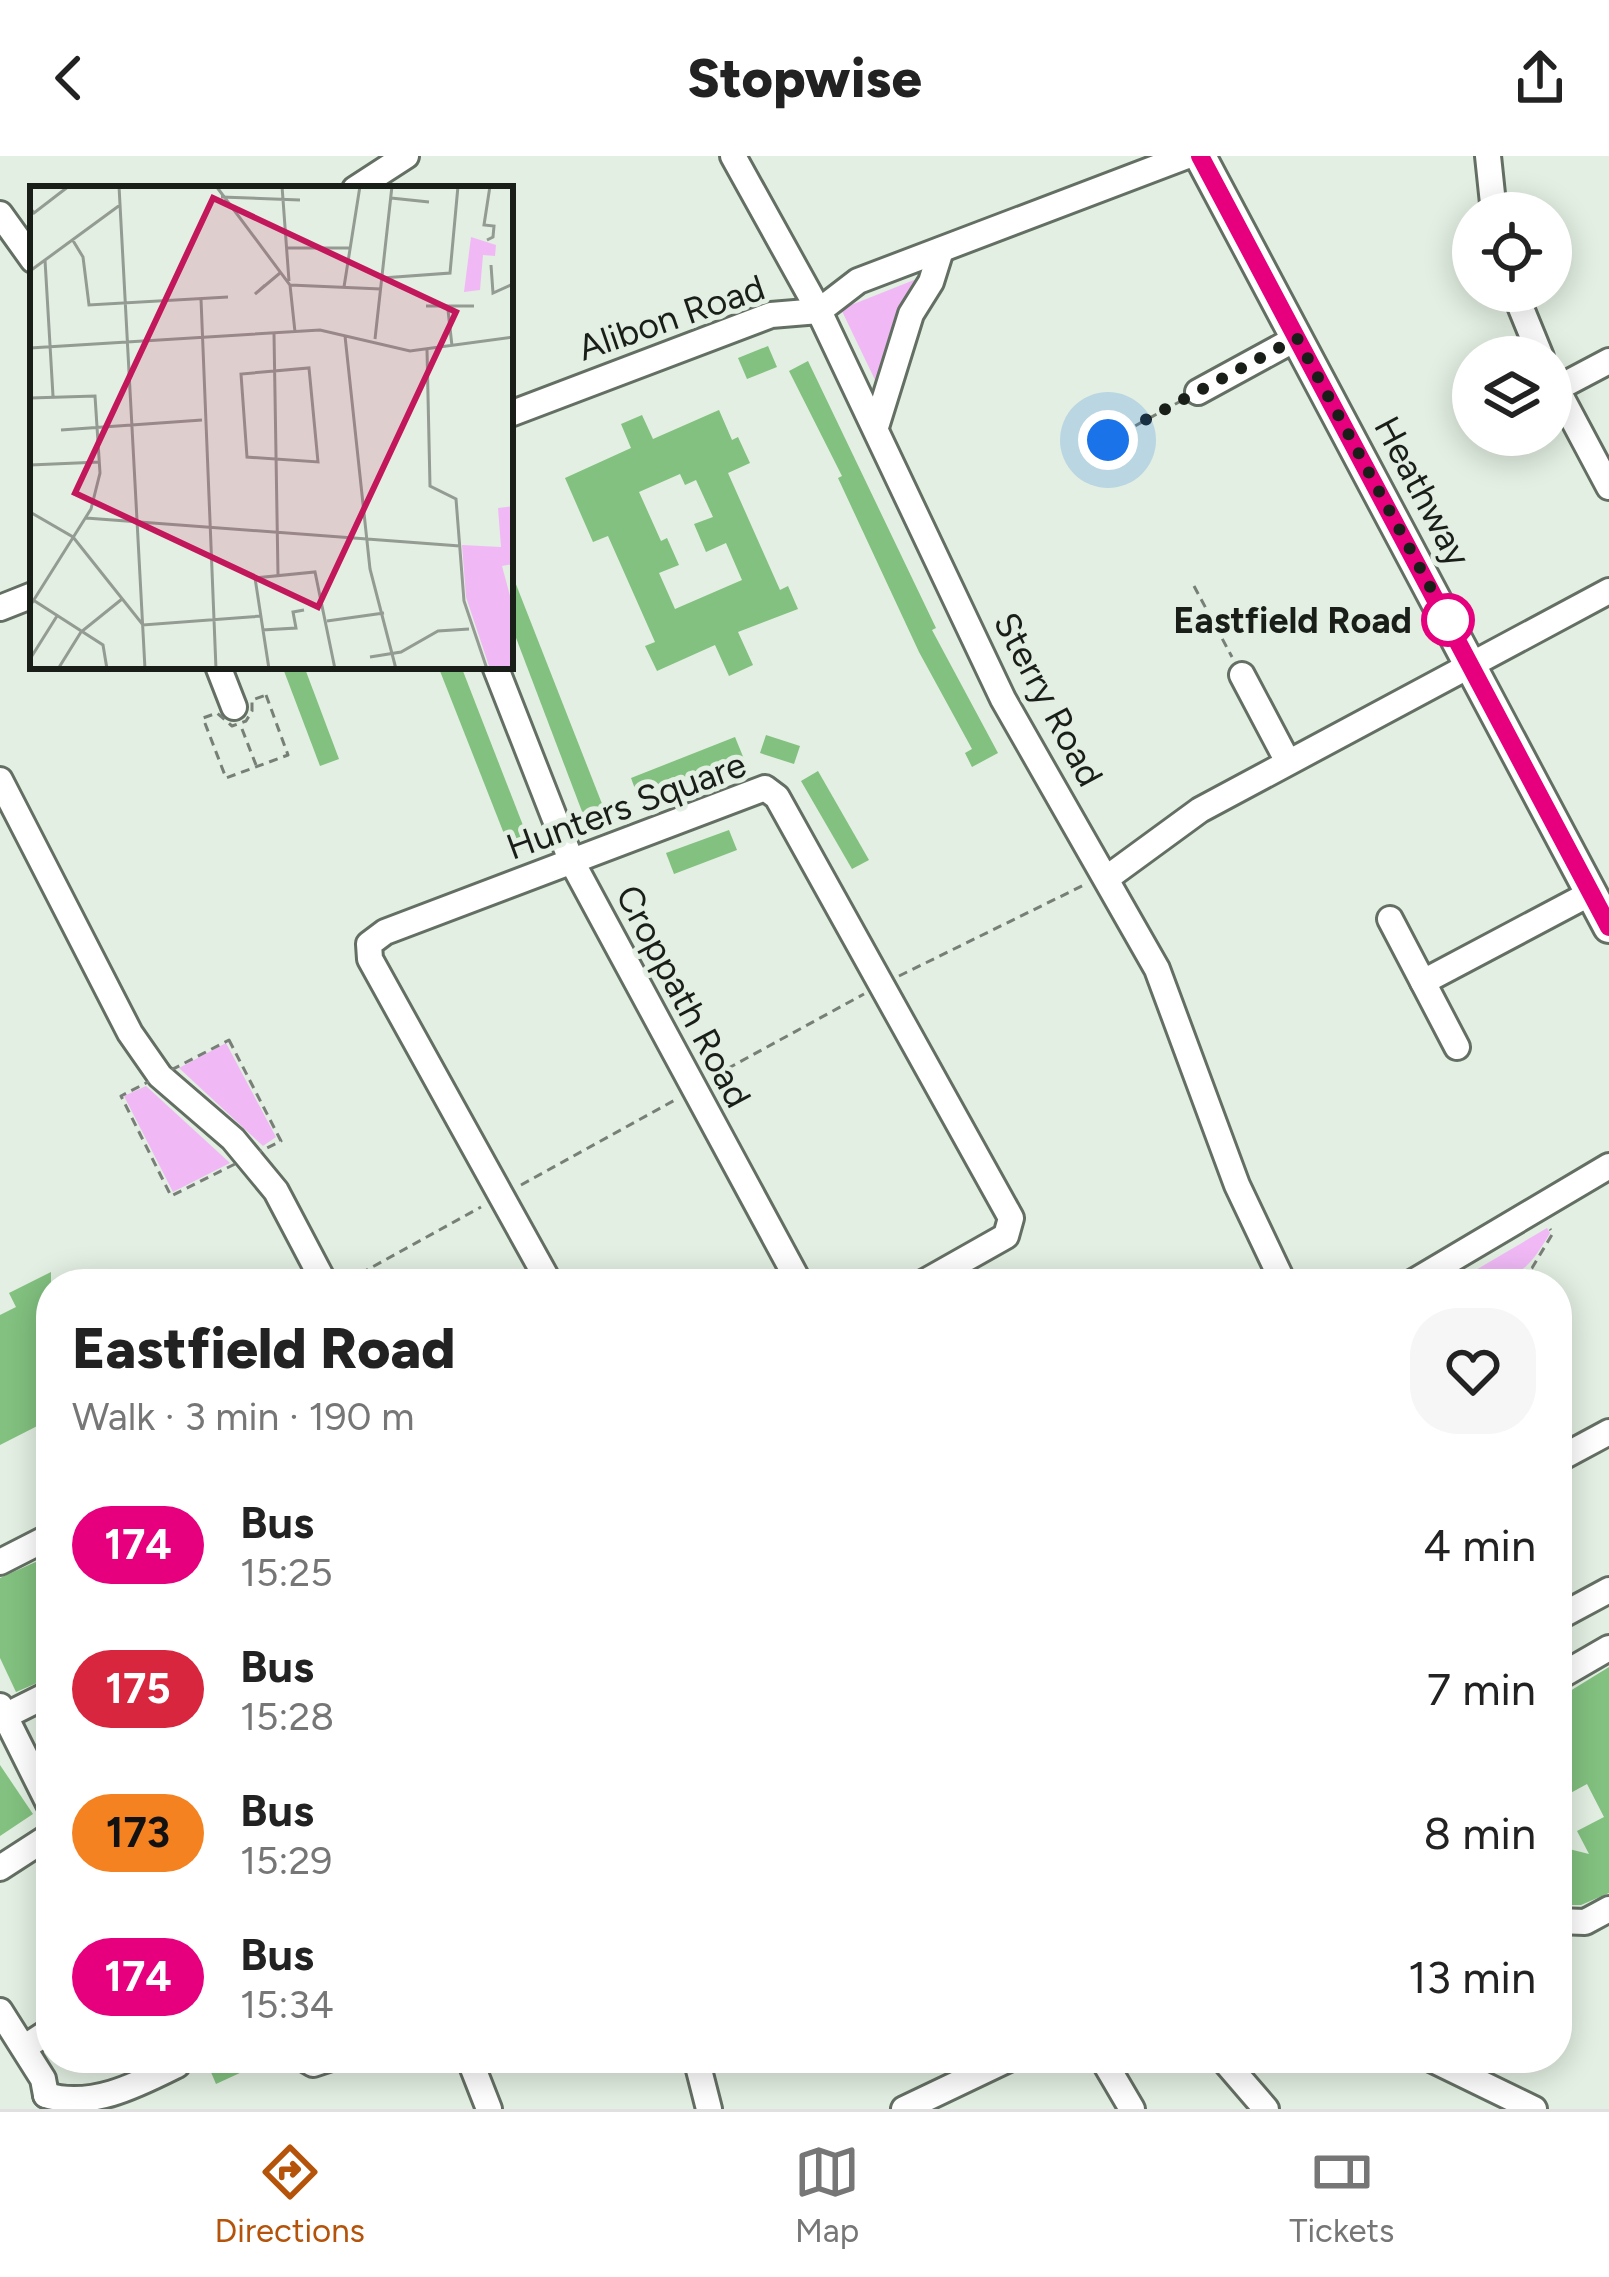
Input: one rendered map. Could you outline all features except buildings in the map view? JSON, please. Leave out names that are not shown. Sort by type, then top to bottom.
[{"type":"main road","name":"Heathway","points":[[1200,156],[1609,927]]},
{"type":"street","points":[[360,186],[406,156]]},
{"type":"street","name":"Sterry Road","points":[[733,156],[819,311],[1003,699],[1157,969],[1230,1166],[1277,1269]]},
{"type":"street","name":"Alibon Road","points":[[513,413],[771,315],[819,311],[858,280],[1187,156]]},
{"type":"street","points":[[1488,156],[1492,192]]},
{"type":"street","points":[[0,214],[30,256]]},
{"type":"street","points":[[876,427],[910,314],[931,282],[941,250]]},
{"type":"street","points":[[1198,392],[1297,338]]},
{"type":"street","points":[[1572,376],[1609,361]]},
{"type":"street","points":[[1572,417],[1609,488]]},
{"type":"street","points":[[1106,876],[1200,811],[1609,591]]},
{"type":"street","points":[[0,608],[30,597]]},
{"type":"street","points":[[219,669],[237,716]]},
{"type":"street","name":"Croppath Road","points":[[496,669],[571,860],[792,1269]]},
{"type":"street","points":[[1242,675],[1288,762]]},
{"type":"street","points":[[0,780],[130,1033],[160,1076],[232,1139],[276,1191],[317,1269]]},
{"type":"street","name":"Hunters Square","points":[[542,1269],[370,959],[369,944],[385,932],[755,789],[772,790],[1011,1218],[1006,1236],[948,1269]]},
{"type":"street","points":[[1424,982],[1591,893]]},
{"type":"street","points":[[1390,919],[1457,1047]]},
{"type":"street","points":[[1435,1269],[1609,1166]]},
{"type":"street","points":[[1572,1452],[1609,1432]]},
{"type":"street","points":[[0,1562],[36,1544]]},
{"type":"street","points":[[1572,1609],[1609,1590]]},
{"type":"street","points":[[1572,1669],[1609,1648]]},
{"type":"street","points":[[36,1699],[2,1711],[36,1778]]},
{"type":"street","points":[[0,1868],[36,1845]]},
{"type":"street","points":[[1572,1922],[1586,1922],[1609,1910]]},
{"type":"street","points":[[0,2011],[36,2067]]},
{"type":"street","points":[[25,2047],[36,2040]]},
{"type":"street","points":[[39,2073],[47,2087],[38,2102],[79,2106],[115,2096],[161,2073]]},
{"type":"street","points":[[474,2073],[486,2108]]},
{"type":"street","points":[[700,2073],[709,2109]]},
{"type":"street","points":[[904,2109],[980,2073]]},
{"type":"street","points":[[1111,2073],[1132,2109]]},
{"type":"street","points":[[1235,2073],[1266,2109]]},
{"type":"street","points":[[1461,2073],[1534,2109]]},
{"type":"path","points":[[1108,440],[1198,392]]},
{"type":"path","points":[[1194,586],[1242,675]]},
{"type":"path","points":[[266,695],[288,755],[226,778],[203,718],[217,713],[232,726],[237,716],[253,710],[252,700],[266,695]]},
{"type":"path","points":[[237,716],[257,767]]},
{"type":"path","points":[[368,1269],[882,985],[1106,876]]},
{"type":"path","points":[[1530,1269],[1553,1233],[1537,1207]]},
{"type":"shaded area","points":[[914,280],[917,284],[891,330],[876,382],[841,309]]},
{"type":"shaded area","points":[[226,1043],[276,1137],[263,1146],[179,1068]]},
{"type":"shaded area","points":[[146,1086],[230,1163],[173,1192],[124,1096]]},
{"type":"shaded area","points":[[1547,1228],[1550,1233],[1523,1269],[1477,1269]]},
{"type":"bus line","name":"174","points":[[1200,156],[1609,927]]},
{"type":"place","name":"Eastfield Road","points":[[1448,620]]},
{"type":"route","points":[[1108,440],[1297,338],[1450,624],[1448,620]]}]
